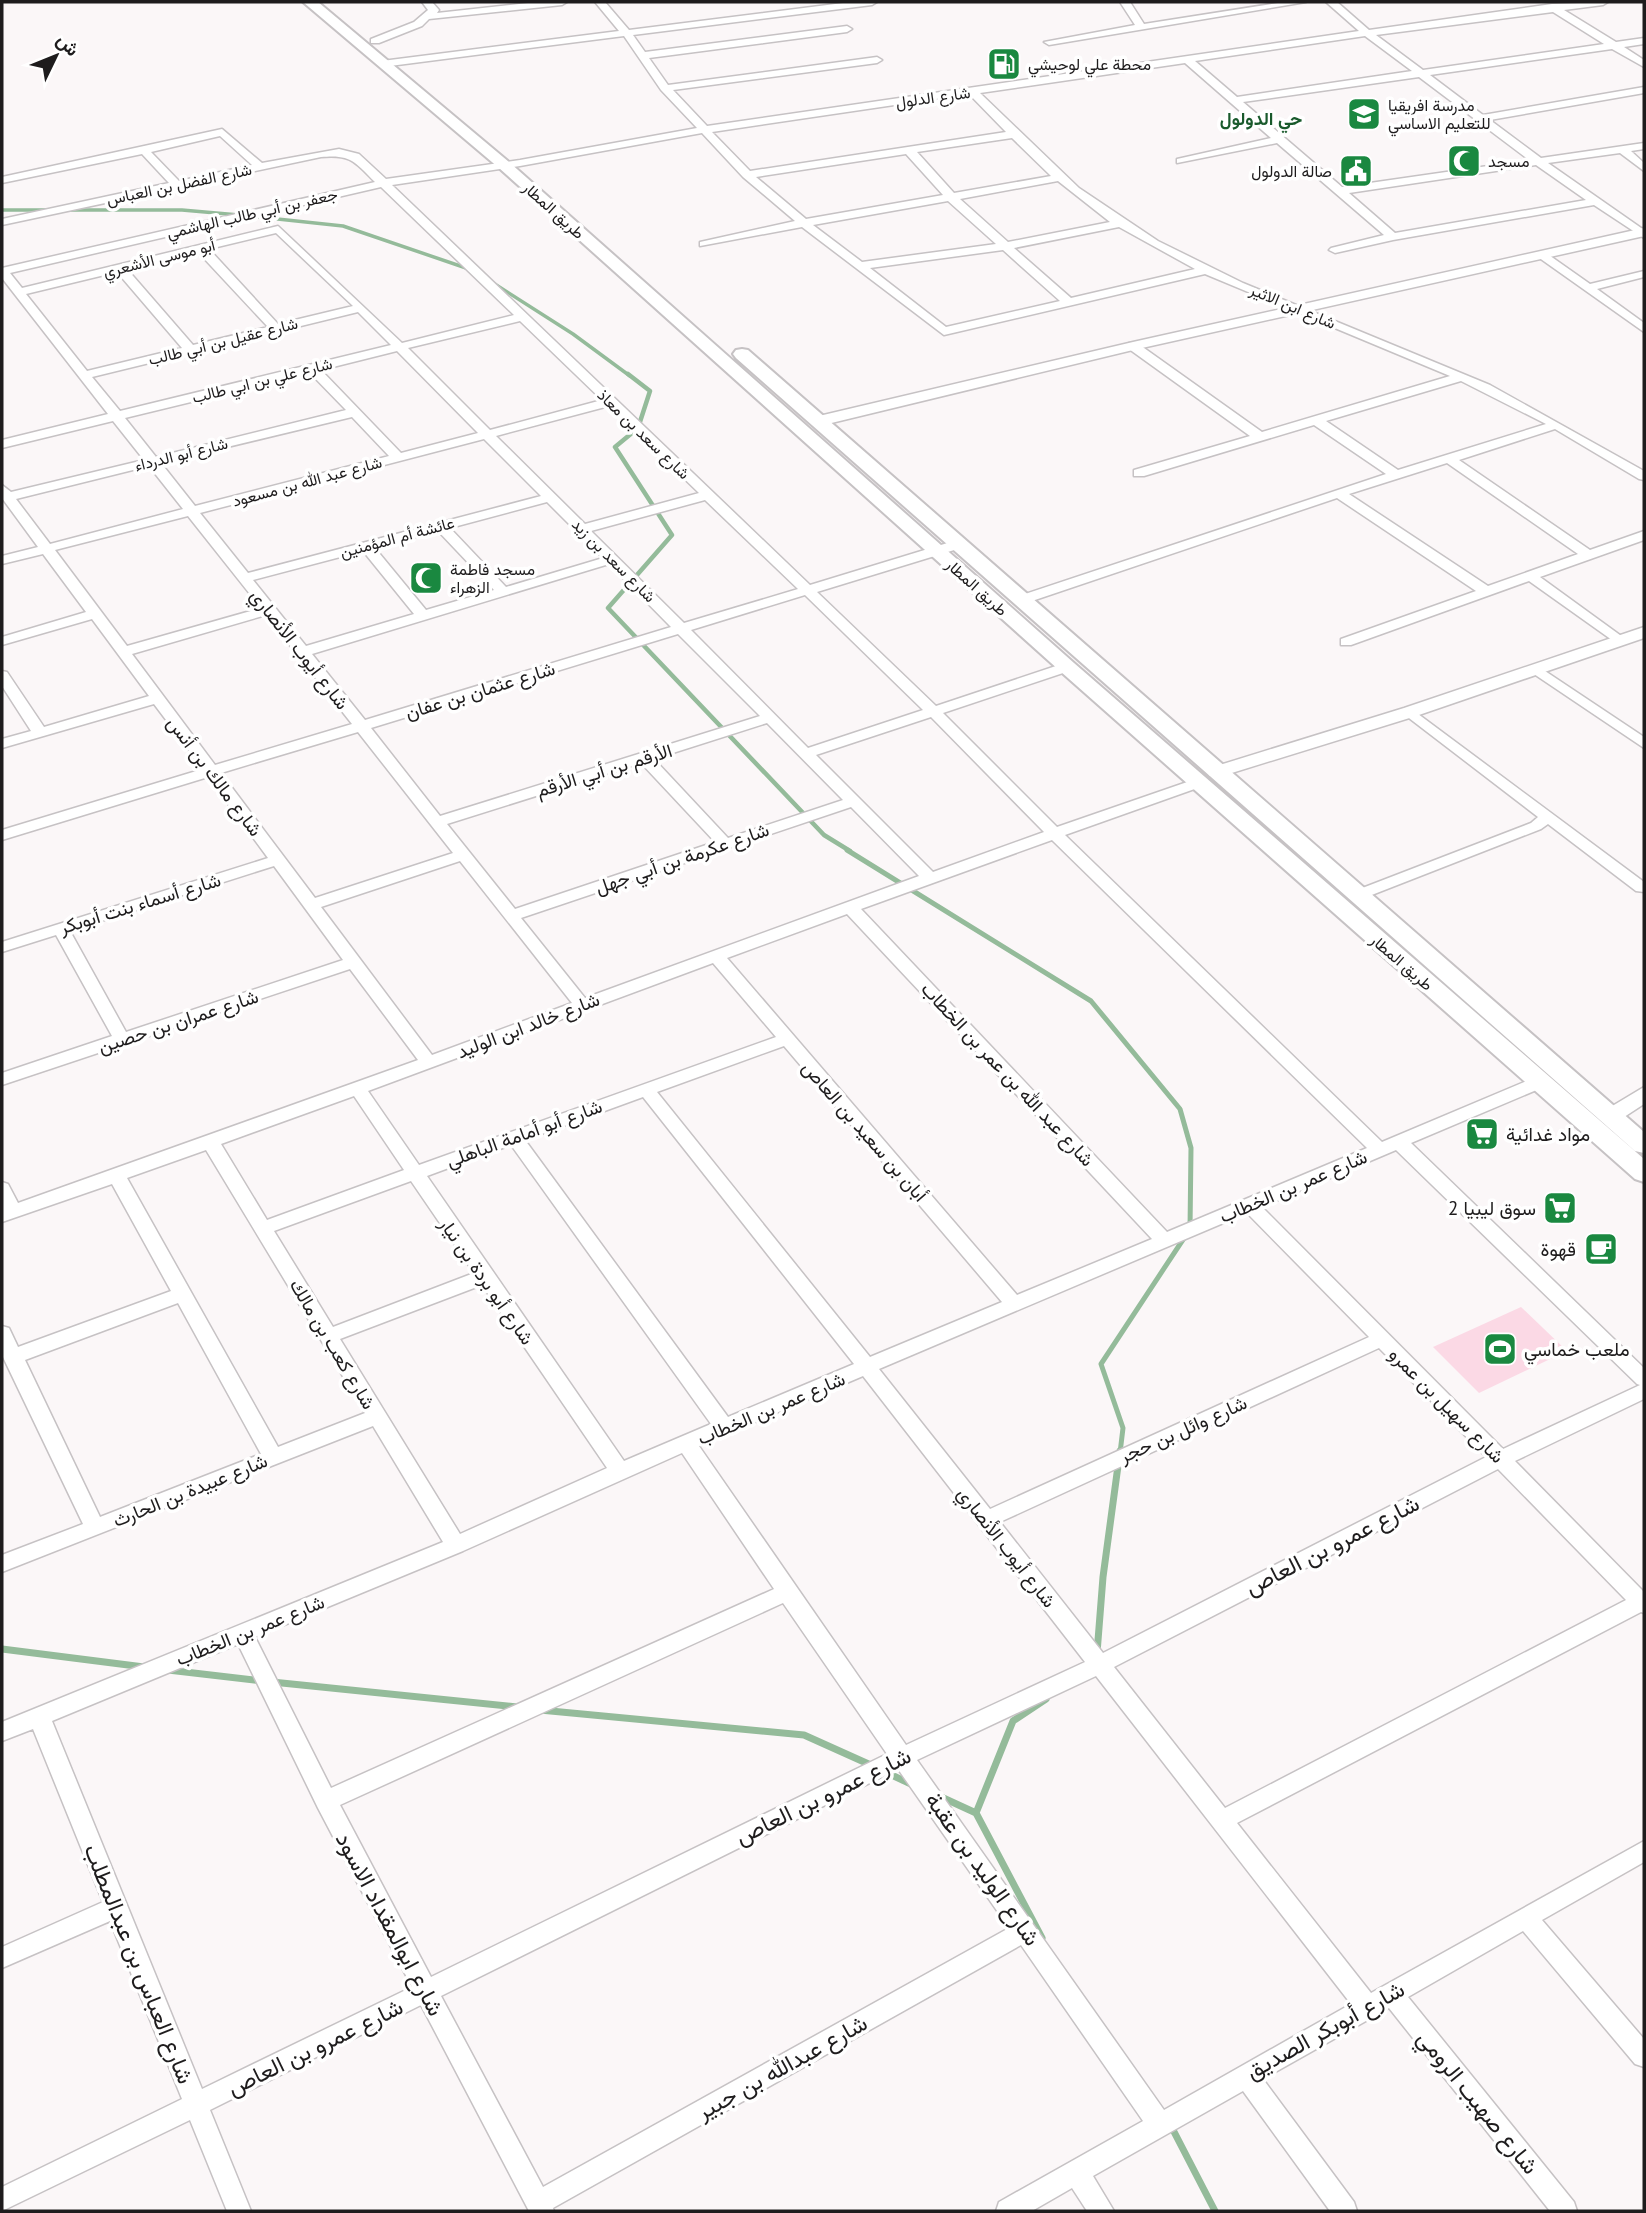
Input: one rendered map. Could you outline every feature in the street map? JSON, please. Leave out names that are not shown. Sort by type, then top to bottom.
[{"type":"highway","name":"طريق المطار","points":[[310,2],[349,28],[819,421],[1021,600],[1206,776],[1540,1082],[1612,1116],[1644,1146]]},
{"type":"highway","name":"طريق المطار","points":[[329,2],[349,28],[376,41],[391,63]]},
{"type":"highway","name":"طريق المطار","points":[[512,164],[1067,667],[1358,895],[1574,1097],[1644,1172]]},
{"type":"main road","points":[[819,421],[1133,346],[1643,233]]},
{"type":"main road","points":[[1206,776],[1410,712],[1644,632]]},
{"type":"main road","points":[[1612,1116],[1644,1094]]},
{"type":"street","points":[[376,41],[418,24],[433,10],[427,2]]},
{"type":"street","points":[[423,17],[562,2]]},
{"type":"street","points":[[600,2],[627,34],[665,88],[747,175],[804,223],[944,331],[1208,270]]},
{"type":"street","points":[[781,2],[789,12]]},
{"type":"street","points":[[391,63],[872,2]]},
{"type":"street","points":[[1125,2],[1141,27]]},
{"type":"street","points":[[1049,42],[1301,2]]},
{"type":"street","points":[[1331,2],[1367,33],[1539,162],[1643,233]]},
{"type":"street","points":[[1545,2],[1644,64]]},
{"type":"street","name":"شارع الدلول","points":[[512,164],[703,130],[1367,33],[1603,2]]},
{"type":"street","points":[[641,56],[847,29]]},
{"type":"street","points":[[1235,100],[1644,41]]},
{"type":"street","points":[[665,88],[877,60]]},
{"type":"street","points":[[1188,60],[1393,237]]},
{"type":"street","points":[[1483,118],[1644,90]]},
{"type":"street","name":"شارع ابن الاثير","points":[[972,91],[1058,178],[1120,223],[1208,270],[1512,400],[1644,476]]},
{"type":"street","points":[[2,180],[222,132],[260,167]]},
{"type":"street","points":[[747,175],[1014,134]]},
{"type":"street","points":[[1181,161],[1280,139]]},
{"type":"street","points":[[1339,191],[1644,146]]},
{"type":"street","points":[[144,150],[177,185]]},
{"type":"street","points":[[909,150],[951,197],[1067,301]]},
{"type":"street","points":[[1623,150],[1644,167]]},
{"type":"street","name":"شارع الفضل بن العباس","points":[[2,222],[331,152],[355,156]]},
{"type":"street","name":"شارع سعد بن معاذ","points":[[355,156],[933,711],[1054,833],[1380,1150]]},
{"type":"street","name":"جعفر بن أبي طالب الهاشمي","points":[[2,271],[384,183],[512,164]]},
{"type":"street","points":[[704,244],[804,223],[1058,178]]},
{"type":"street","points":[[1335,250],[1393,237],[1594,202]]},
{"type":"street","points":[[860,266],[1006,246],[1120,223]]},
{"type":"street","name":"أبو موسى الأشعري","points":[[20,292],[278,229],[294,244]]},
{"type":"street","name":"شارع سعد بن زيد","points":[[294,244],[400,346],[931,879]]},
{"type":"street","points":[[201,248],[275,328]]},
{"type":"street","points":[[1542,255],[1644,328]]},
{"type":"street","points":[[120,268],[190,349]]},
{"type":"street","name":"شارع أيوب الأنصاري","points":[[2,271],[581,1004]]},
{"type":"street","points":[[1588,288],[1644,274]]},
{"type":"street","name":"شارع عقيل بن أبي طالب","points":[[85,375],[361,308]]},
{"type":"street","name":"شارع علي بن ابي طالب","points":[[2,444],[522,317]]},
{"type":"street","points":[[1133,346],[1261,438]]},
{"type":"street","points":[[312,368],[398,458]]},
{"type":"street","points":[[1139,472],[1461,377]]},
{"type":"street","name":"شارع عبد الله بن مسعود","points":[[2,560],[611,402]]},
{"type":"street","name":"شارع أبو الدرداء","points":[[5,493],[355,412]]},
{"type":"street","points":[[1317,421],[1396,475]]},
{"type":"street","points":[[1021,600],[1339,493],[1556,425]]},
{"type":"street","points":[[1448,458],[1588,555]]},
{"type":"street","name":"شارع مالك بن أنس","points":[[5,493],[429,1063]]},
{"type":"street","points":[[1339,493],[1484,590]]},
{"type":"street","points":[[583,529],[708,495]]},
{"type":"street","name":"عائشة أم المؤمنين","points":[[244,578],[551,497]]},
{"type":"street","points":[[441,526],[503,592]]},
{"type":"street","points":[[1346,642],[1484,590],[1644,535]]},
{"type":"street","name":"شارع عثمان بن عفان","points":[[2,835],[958,544]]},
{"type":"street","points":[[366,546],[423,616]]},
{"type":"street","points":[[302,652],[613,559]]},
{"type":"street","points":[[1529,575],[1619,641]]},
{"type":"street","points":[[123,652],[269,610]]},
{"type":"street","points":[[2,641],[94,614]]},
{"type":"street","points":[[807,753],[1067,667]]},
{"type":"street","points":[[1536,669],[1644,744]]},
{"type":"street","points":[[2,675],[40,733]]},
{"type":"street","points":[[2,744],[158,698]]},
{"type":"street","points":[[1410,712],[1546,818],[1644,887]]},
{"type":"street","name":"الأرقم بن أبي الأرقم","points":[[436,822],[772,718]]},
{"type":"street","points":[[644,757],[725,844]]},
{"type":"street","name":"شارع خالد ابن الوليد","points":[[8,1214],[211,1143],[581,1004],[718,957],[1206,776]]},
{"type":"street","name":"شارع عكرمة بن أبي جهل","points":[[510,916],[855,801]]},
{"type":"street","points":[[1358,895],[1536,826],[1546,818]]},
{"type":"street","points":[[311,905],[462,855]]},
{"type":"street","name":"شارع أسماء بنت أبوبكر","points":[[2,947],[278,860]]},
{"type":"street","name":"شارع عبد الله بن عمر بن الخطاب","points":[[851,908],[1164,1240]]},
{"type":"street","points":[[60,928],[122,1039]]},
{"type":"street","name":"أبان بن سعيد بن العاص","points":[[718,957],[1014,1304]]},
{"type":"street","name":"شارع عمران بن حصين","points":[[2,1079],[354,962]]},
{"type":"street","name":"شارع أبو أمامة الباهلي","points":[[263,1228],[786,1039]]},
{"type":"street","name":"شارع عمر بن الخطاب","points":[[2,1732],[456,1545],[620,1471],[1540,1082]]},
{"type":"street","name":"شارع أبو بردة بن نيار","points":[[357,1088],[484,1277],[620,1471]]},
{"type":"street","name":"شارع أيوب الأنصاري","points":[[645,1088],[869,1367],[1098,1665],[1367,2006]]},
{"type":"street","points":[[514,1137],[724,1427]]},
{"type":"street","points":[[1399,1142],[1644,1379]]},
{"type":"street","name":"شارع كعب بن مالك","points":[[211,1143],[456,1545]]},
{"type":"street","points":[[117,1176],[273,1457]]},
{"type":"street","points":[[2,1188],[8,1214]]},
{"type":"street","name":"شارع سهيل بن عمرو","points":[[1250,1205],[1643,1603]]},
{"type":"street","points":[[328,1336],[484,1277]]},
{"type":"street","points":[[13,1357],[182,1294]]},
{"type":"street","points":[[2,1333],[95,1528]]},
{"type":"street","name":"شارع وائل بن حجر","points":[[985,1520],[1382,1339]]},
{"type":"street","name":"شارع عمرو بن العاص","points":[[2,2200],[904,1756],[1098,1665],[1501,1459],[1644,1391]]},
{"type":"street","name":"شارع عبيدة بن الحارث","points":[[2,1564],[377,1416]]},
{"type":"street","name":"شارع الوليد بن عقبة","points":[[686,1443],[786,1593],[904,1756],[1159,2123]]},
{"type":"street","points":[[326,1801],[786,1593]]},
{"type":"street","points":[[1221,1821],[1643,1603]]},
{"type":"street","name":"شارع ابوالمقداد الاسود","points":[[243,1633],[425,1993],[540,2207]]},
{"type":"street","name":"شارع العباس بن عبدالمطلب","points":[[38,1716],[239,2211]]},
{"type":"street","name":"شارع أبوبكر الصديق","points":[[1008,2211],[1159,2123],[1644,1851]]},
{"type":"street","points":[[2,1958],[116,1908]]},
{"type":"street","points":[[1526,1918],[1644,2056]]},
{"type":"street","name":"شارع عبدالله بن جبير","points":[[540,2207],[1026,1931]]},
{"type":"street","name":"شارع صهيب الرومي","points":[[1391,1993],[1565,2211]]},
{"type":"street","points":[[1246,2075],[1345,2211]]},
{"type":"street","points":[[1076,2173],[1102,2211]]},
{"type":"shaded area","name":"ملعب خماسي","points":[[1521,1307],[1567,1351],[1479,1393],[1433,1347]]},
{"type":"waterway","points":[[2,210],[50,210]]},
{"type":"waterway","points":[[67,210],[182,210],[239,215]]},
{"type":"waterway","points":[[249,216],[343,226],[469,269]]},
{"type":"waterway","points":[[490,281],[573,334],[630,376]]},
{"type":"waterway","points":[[628,374],[650,391],[638,428],[615,447],[672,535],[608,608],[824,835],[850,851]]},
{"type":"waterway","points":[[847,850],[1091,1001],[1180,1109],[1191,1148],[1190,1229],[1101,1364],[1123,1428],[1120,1453]]},
{"type":"waterway","points":[[1097,1653],[1103,1577],[1120,1451]]},
{"type":"waterway","points":[[2,1649],[144,1667]]},
{"type":"waterway","points":[[168,1670],[263,1681]]},
{"type":"waterway","points":[[272,1682],[517,1707]]},
{"type":"waterway","points":[[976,1813],[1013,1721],[1046,1699]]},
{"type":"waterway","points":[[540,1710],[804,1735],[873,1766]]},
{"type":"waterway","points":[[885,1772],[911,1784]]},
{"type":"waterway","points":[[939,1796],[976,1813]]},
{"type":"waterway","points":[[976,1813],[1042,1938]]},
{"type":"waterway","points":[[1170,2124],[1215,2211]]},
{"type":"place","name":"محطة علي لوحيشي","points":[[1004,64]]},
{"type":"place","name":"مدرسة افريقيا للتعليم الاساسي","points":[[1364,114]]},
{"type":"place","name":"مسجد","points":[[1464,161]]},
{"type":"place","name":"صالة الدولول","points":[[1356,171]]},
{"type":"place","name":"مسجد فاطمة الزهراء","points":[[426,578]]},
{"type":"place","name":"مواد غدائية","points":[[1482,1134]]},
{"type":"place","name":"سوق ليبيا 2","points":[[1560,1208]]},
{"type":"place","name":"قهوة","points":[[1601,1249]]},
{"type":"place","name":"ملعب خماسي","points":[[1500,1349]]},
{"type":"district","name":"حي الدولول","points":[[1261,119]]}]
